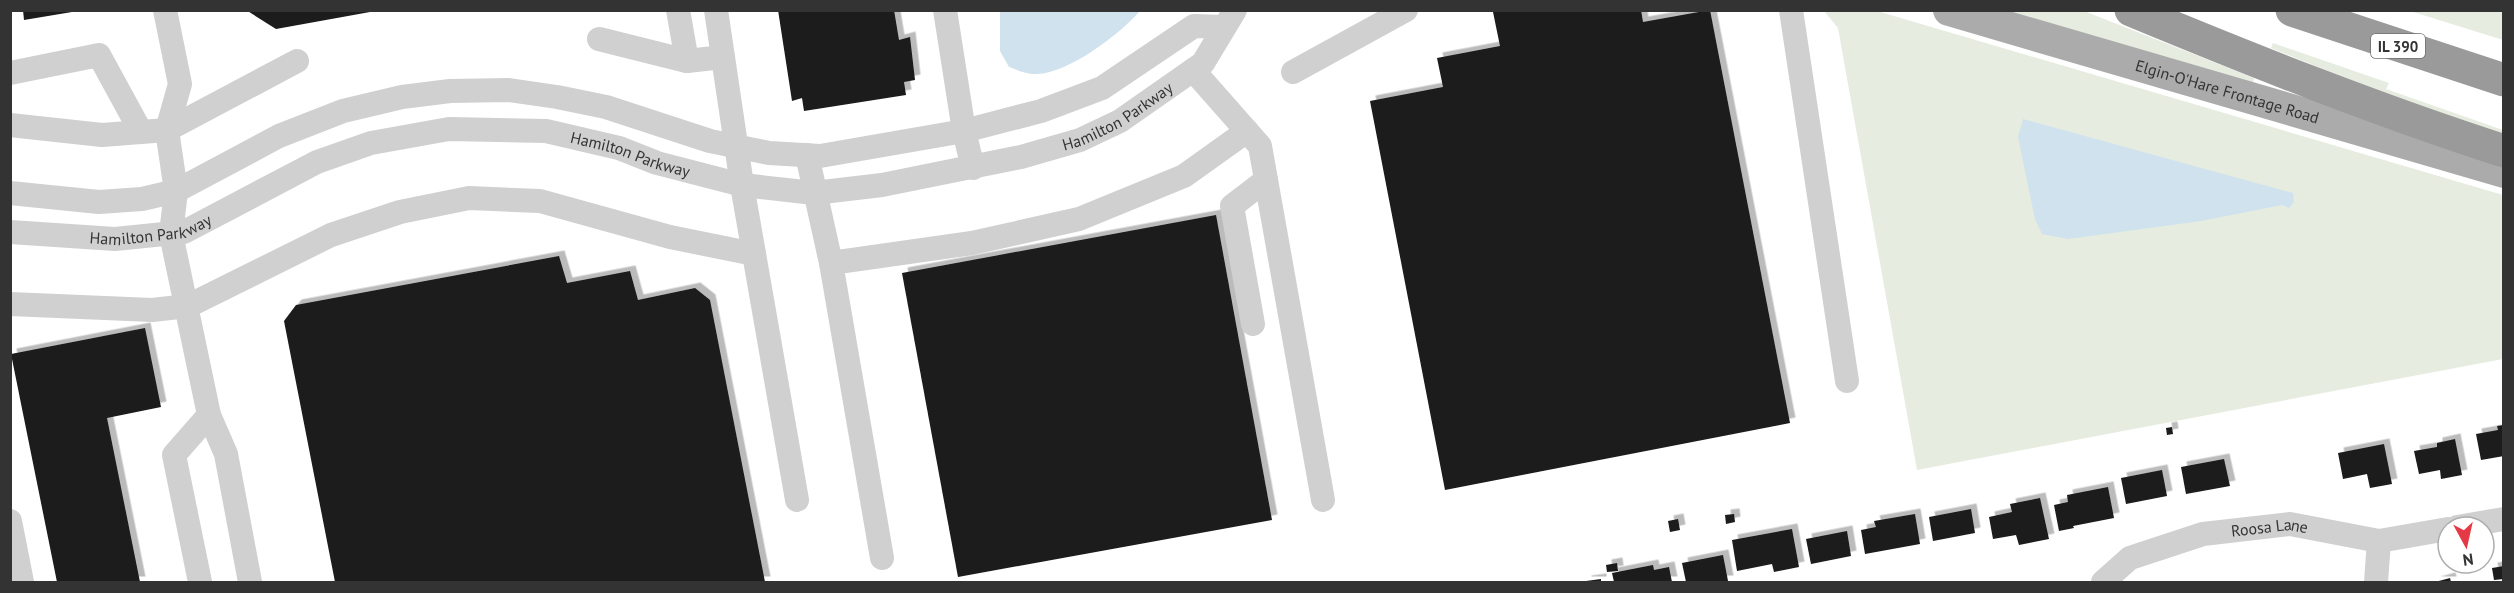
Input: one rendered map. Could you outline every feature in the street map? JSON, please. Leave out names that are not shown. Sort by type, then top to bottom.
[{"type":"highway","points":[[2131,10],[2404,119],[2504,151]]},
{"type":"highway","name":"IL 390","points":[[2292,10],[2504,80]]},
{"type":"main road","name":"Elgin-O'Hare Frontage Road","points":[[1949,10],[2504,172]]},
{"type":"street","points":[[165,10],[180,84],[167,130],[176,191],[171,234],[188,306],[208,415],[226,454],[250,582]]},
{"type":"street","points":[[678,10],[687,61]]},
{"type":"street","points":[[716,10],[742,185],[797,500]]},
{"type":"street","points":[[945,10],[964,131],[973,168]]},
{"type":"street","points":[[1293,72],[1406,10]]},
{"type":"street","points":[[1789,11],[1846,381]]},
{"type":"street","name":"Hamilton Parkway","points":[[10,193],[99,202],[142,199],[176,191],[279,136],[344,111],[402,97],[450,91],[509,90],[557,97],[606,107],[710,141],[769,153],[820,156],[964,131],[1041,111],[1102,88],[1194,26],[1229,19]]},
{"type":"street","name":"Hamilton Parkway","points":[[10,232],[115,240],[184,232],[317,162],[371,143],[448,129],[546,131],[619,148],[657,163],[742,185],[814,192],[882,185],[973,168],[1080,140],[1120,122],[1203,63],[1229,19]]},
{"type":"street","points":[[599,39],[687,61],[723,57]]},
{"type":"street","points":[[10,73],[99,55],[141,132]]},
{"type":"street","points":[[10,125],[102,135],[167,130],[297,61]]},
{"type":"street","points":[[1193,70],[1260,146],[1323,500]]},
{"type":"street","points":[[831,262],[972,243],[1079,219],[1184,176],[1247,131]]},
{"type":"street","points":[[807,156],[831,262],[882,558]]},
{"type":"street","points":[[1253,324],[1232,206],[1266,180]]},
{"type":"street","points":[[10,304],[152,310],[188,306],[331,235],[400,212],[469,198],[540,201],[670,237],[754,254]]},
{"type":"street","points":[[200,582],[174,455],[208,415]]},
{"type":"street","points":[[10,521],[22,582]]},
{"type":"street","name":"Roosa Lane","points":[[2103,582],[2130,558],[2203,534],[2290,524],[2379,541],[2436,531]]},
{"type":"street","points":[[2376,582],[2379,541]]},
{"type":"shaded area","points":[[1824,11],[1877,11],[2503,195],[2503,359],[1917,470],[1838,28]]},
{"type":"shaded area","points":[[2008,11],[2084,11],[2254,78],[2253,83]]},
{"type":"shaded area","points":[[2410,11],[2503,11],[2503,40]]},
{"type":"shaded area","points":[[2273,43],[2389,83],[2386,89],[2503,130],[2503,138],[2416,107],[2271,48]]},
{"type":"water","points":[[1000,10],[1140,11],[1107,41],[1078,60],[1050,72],[1034,74],[1009,67],[1000,51]]},
{"type":"water","points":[[2023,119],[2293,193],[2294,202],[2289,208],[2282,205],[2201,221],[2068,239],[2042,234],[2035,219],[2018,137]]},
{"type":"building","points":[[23,10],[72,10],[72,12],[24,20]]},
{"type":"building","points":[[246,10],[370,10],[370,12],[276,29]]},
{"type":"building","points":[[778,10],[894,10],[899,40],[910,37],[915,80],[904,82],[906,95],[804,111],[802,98],[792,101]]},
{"type":"building","points":[[1500,10],[1641,10],[1643,22],[1710,10],[1790,423],[1445,490],[1370,101],[1443,87],[1437,58],[1500,46],[1493,12]]},
{"type":"building","points":[[1216,215],[1272,520],[958,577],[902,273]]},
{"type":"building","points":[[559,256],[567,283],[630,271],[638,300],[695,288],[710,300],[765,582],[335,582],[284,321],[296,305]]},
{"type":"building","points":[[145,328],[161,407],[107,418],[140,582],[57,582],[11,354]]},
{"type":"building","points":[[2504,425],[2504,456],[2481,460],[2476,434],[2498,430],[2497,426]]},
{"type":"building","points":[[2172,427],[2173,434],[2167,435],[2166,428]]},
{"type":"building","points":[[2455,439],[2462,475],[2441,479],[2440,470],[2419,474],[2414,451],[2437,447],[2437,443]]},
{"type":"building","points":[[2384,444],[2392,484],[2370,488],[2367,474],[2343,479],[2338,453]]},
{"type":"building","points":[[2224,459],[2230,486],[2186,494],[2181,467]]},
{"type":"building","points":[[2162,470],[2167,496],[2126,504],[2121,478]]},
{"type":"building","points":[[2108,487],[2114,518],[2059,531],[2054,505],[2068,502],[2067,495]]},
{"type":"building","points":[[2040,498],[2049,539],[2019,545],[2016,535],[1993,539],[1989,517],[2012,512],[2010,504]]},
{"type":"building","points":[[1971,509],[1975,533],[1933,541],[1929,517]]},
{"type":"building","points":[[1734,514],[1735,522],[1726,524],[1725,515]]},
{"type":"building","points":[[1915,514],[1920,544],[1865,554],[1861,530],[1876,527],[1874,521]]},
{"type":"building","points":[[1678,519],[1680,530],[1670,532],[1668,521]]},
{"type":"building","points":[[1792,529],[1799,567],[1774,572],[1772,564],[1737,571],[1732,540]]},
{"type":"building","points":[[1847,531],[1851,556],[1811,564],[1806,539]]},
{"type":"building","points":[[1723,555],[1728,581],[1686,582],[1682,563]]},
{"type":"building","points":[[1617,563],[1618,571],[1607,572],[1606,565]]},
{"type":"building","points":[[1653,565],[1654,570],[1669,567],[1672,582],[1614,582],[1612,573]]},
{"type":"building","points":[[2504,566],[2504,579],[2494,580],[2496,567]]},
{"type":"building","points":[[2450,578],[2451,582],[2435,582]]},
{"type":"building","points":[[1601,579],[1601,582],[1586,582],[1586,581]]}]
